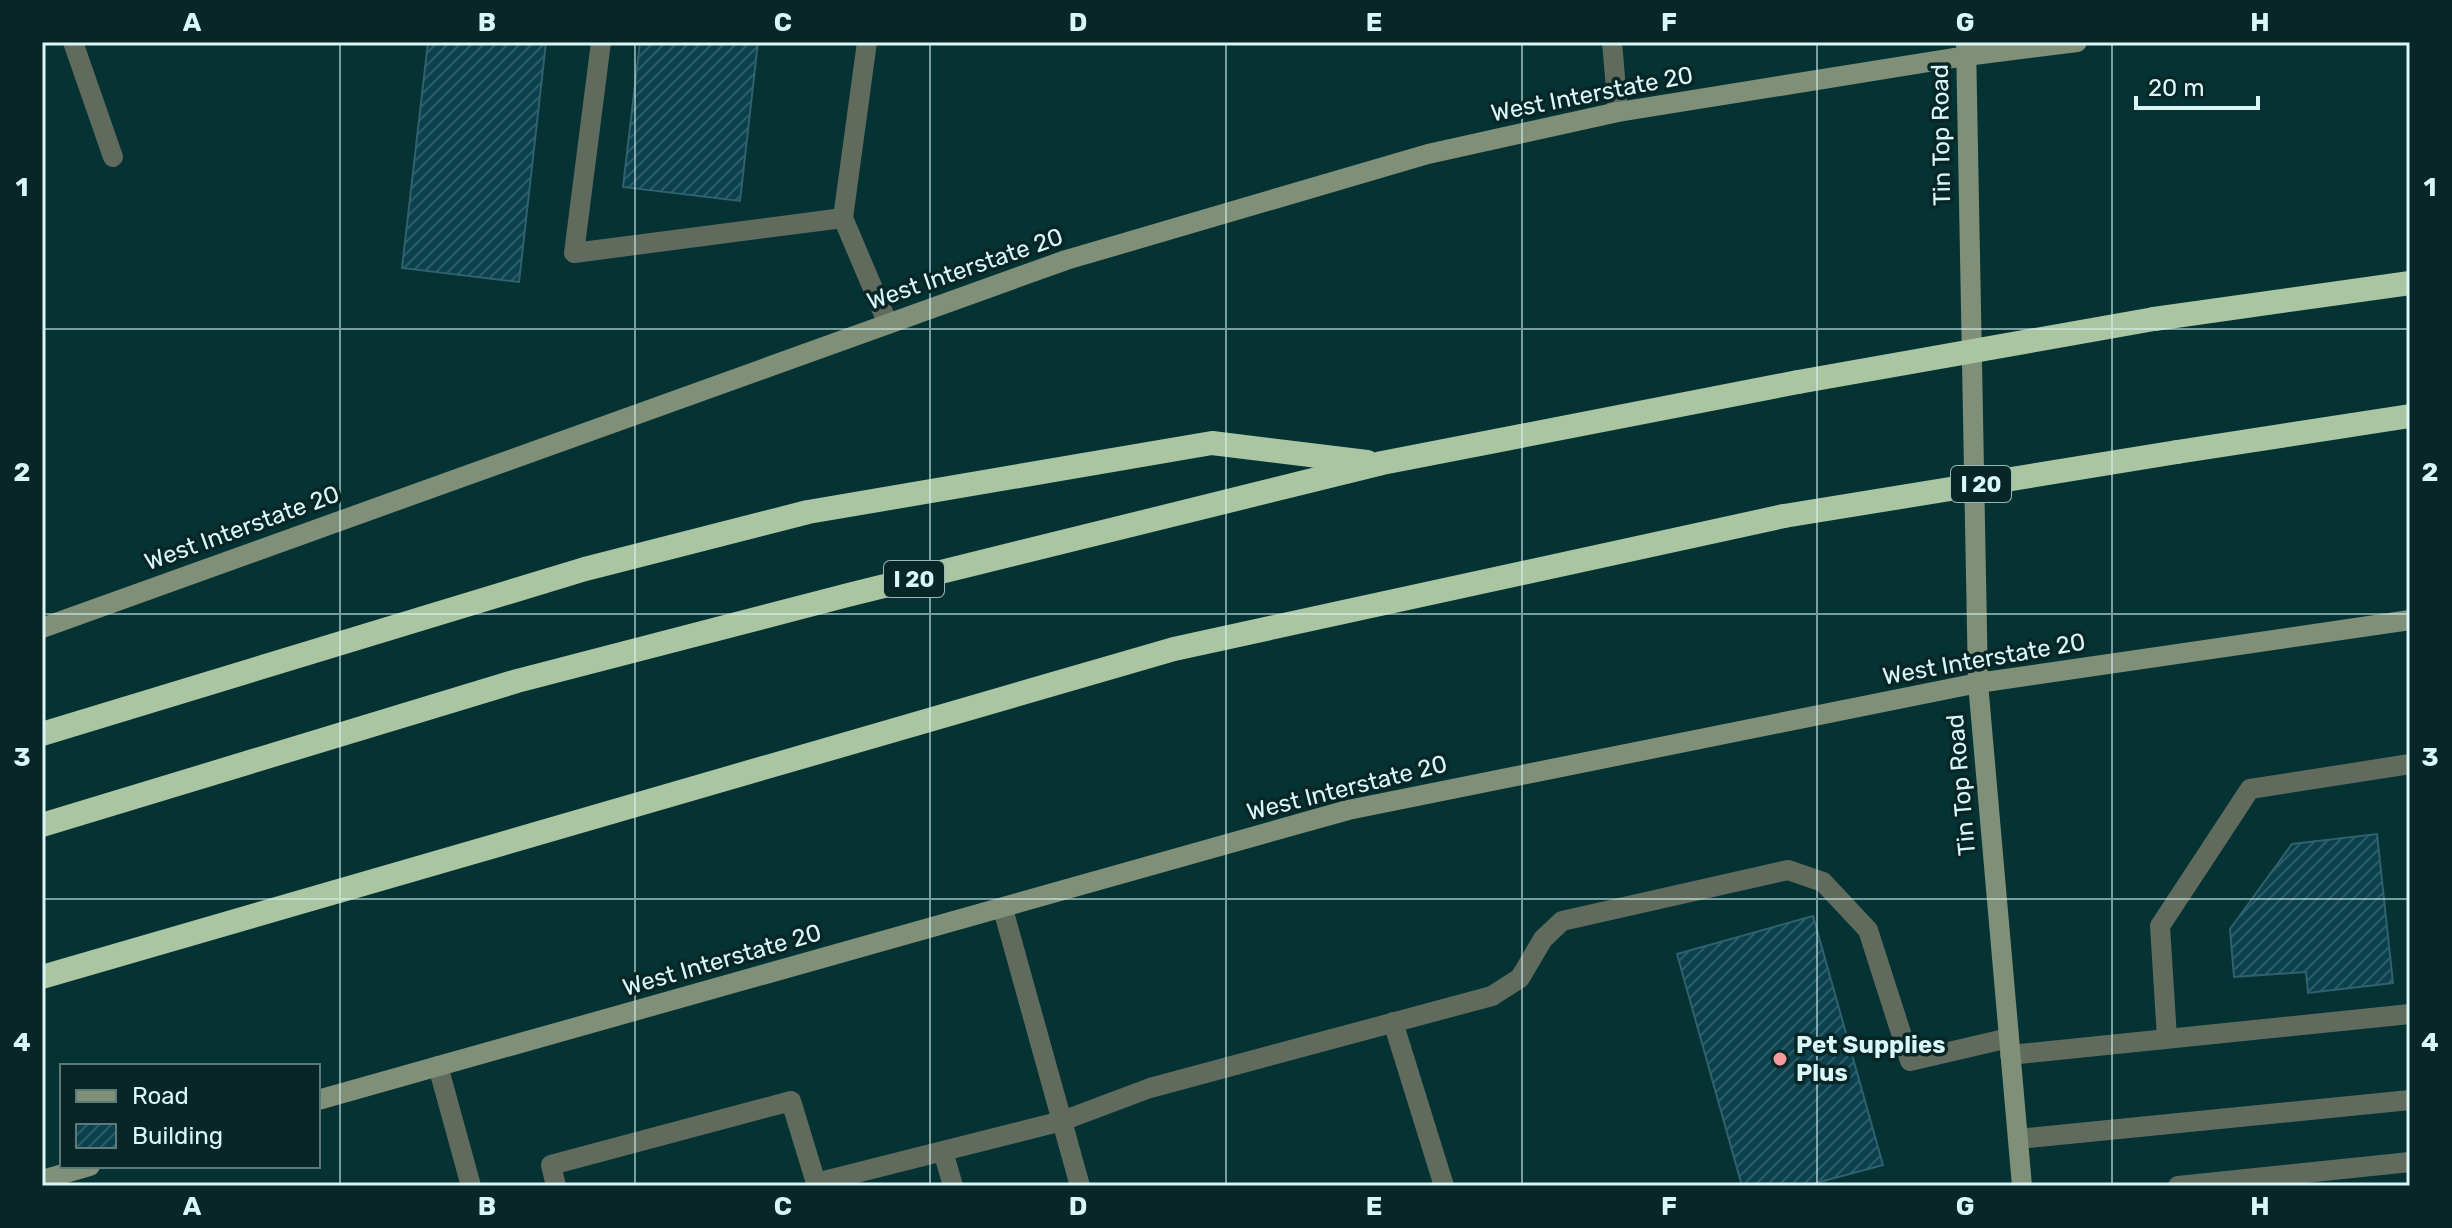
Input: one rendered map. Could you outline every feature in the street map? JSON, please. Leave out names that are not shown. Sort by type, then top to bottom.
[{"type":"highway","name":"I 20","points":[[42,825],[517,681],[848,595],[1382,463],[1798,382],[2154,319],[2410,283]]},
{"type":"highway","name":"I 20","points":[[42,977],[1174,649],[1784,516],[2410,416]]},
{"type":"highway","points":[[42,734],[585,569],[808,512],[1212,443],[1382,463]]},
{"type":"main road","name":"West Interstate 20","points":[[42,628],[1066,260],[1285,195],[1428,154],[1618,112],[1966,49],[2077,42]]},
{"type":"main road","name":"Tin Top Road","points":[[1966,49],[1978,683],[2022,1186]]},
{"type":"main road","name":"West Interstate 20","points":[[320,1099],[1348,810],[1978,683],[2410,620]]},
{"type":"main road","points":[[42,1180],[83,1168]]},
{"type":"lane","points":[[73,42],[113,157]]},
{"type":"lane","points":[[601,42],[574,253],[843,218]]},
{"type":"lane","points":[[867,42],[843,218],[888,324]]},
{"type":"lane","points":[[1612,42],[1618,112]]},
{"type":"lane","points":[[2167,1038],[2160,926],[2250,789],[2410,764]]},
{"type":"lane","points":[[556,1186],[551,1165],[791,1101],[816,1184],[1062,1121],[1150,1088],[1492,996],[1520,978],[1543,939],[1562,921],[1788,870],[1823,882],[1868,930],[1910,1061],[2010,1046],[2167,1038],[2410,1014]]},
{"type":"lane","points":[[1003,909],[1080,1186]]},
{"type":"lane","points":[[1393,1022],[1444,1186]]},
{"type":"lane","points":[[438,1066],[471,1186]]},
{"type":"lane","points":[[2018,1139],[2410,1100]]},
{"type":"lane","points":[[943,1151],[953,1186]]},
{"type":"lane","points":[[2178,1186],[2410,1162]]},
{"type":"building","points":[[428,42],[546,42],[519,282],[402,268]]},
{"type":"building","points":[[640,42],[758,42],[740,201],[623,187]]},
{"type":"building","points":[[2377,834],[2393,983],[2308,993],[2306,972],[2234,977],[2230,929],[2292,844]]},
{"type":"building","name":"Pet Supplies Plus","points":[[1813,916],[1883,1165],[1805,1186],[1742,1186],[1677,954]]},
{"type":"place","name":"Pet Supplies Plus","points":[[1780,1059]]}]
